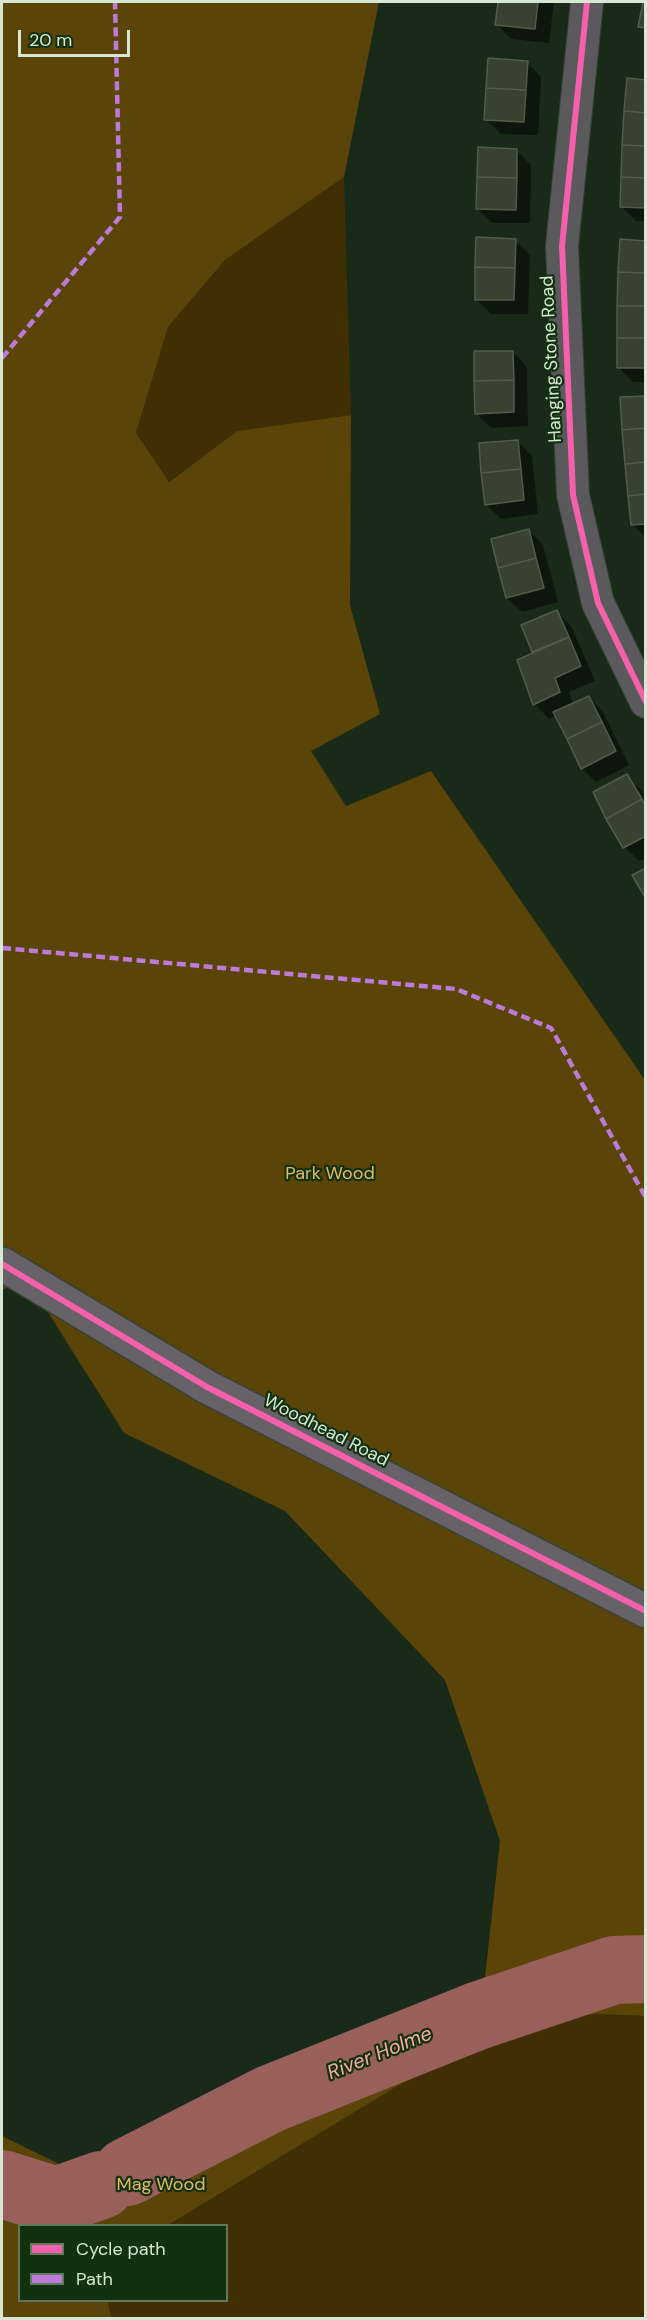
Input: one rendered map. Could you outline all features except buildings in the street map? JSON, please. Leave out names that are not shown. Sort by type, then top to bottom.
[{"type":"main road","name":"Woodhead Road","points":[[2,1264],[207,1387],[645,1611]]},
{"type":"street","name":"Hanging Stone Road","points":[[587,2],[562,246],[573,495],[598,603],[645,702]]},
{"type":"shaded area","points":[[344,177],[351,415],[237,431],[168,482],[136,433],[168,327],[225,260]]},
{"type":"shaded area","points":[[599,2014],[645,2016],[645,2318],[111,2318],[108,2302],[228,2302],[228,2224],[170,2224],[505,2021]]},
{"type":"green space","name":"Park Wood","points":[[2,2],[379,2],[344,177],[225,260],[168,327],[136,433],[169,482],[237,431],[351,415],[350,605],[380,714],[311,751],[346,806],[431,771],[645,1080],[645,2016],[599,2014],[505,2021],[170,2224],[18,2224],[18,2302],[108,2302],[111,2318],[2,2318],[2,2136],[90,2179],[485,1977],[500,1841],[445,1680],[285,1511],[124,1433],[27,1279],[2,1290]]},
{"type":"waterway","name":"River Holme","points":[[127,2172],[270,2099],[477,2016],[614,1970],[646,1969]]},
{"type":"waterway","name":"River Holme","points":[[2,2184],[56,2201],[101,2185]]},
{"type":"marked path","points":[[2,358],[120,217],[115,2]]},
{"type":"marked path","points":[[2,948],[456,989],[551,1028],[646,1198]]},
{"type":"cycle path","points":[[587,2],[562,246],[573,495],[598,603],[646,702]]},
{"type":"cycle path","points":[[2,1264],[207,1387],[646,1611]]},
{"type":"park label","name":"Mag Wood","points":[[161,2185]]}]
